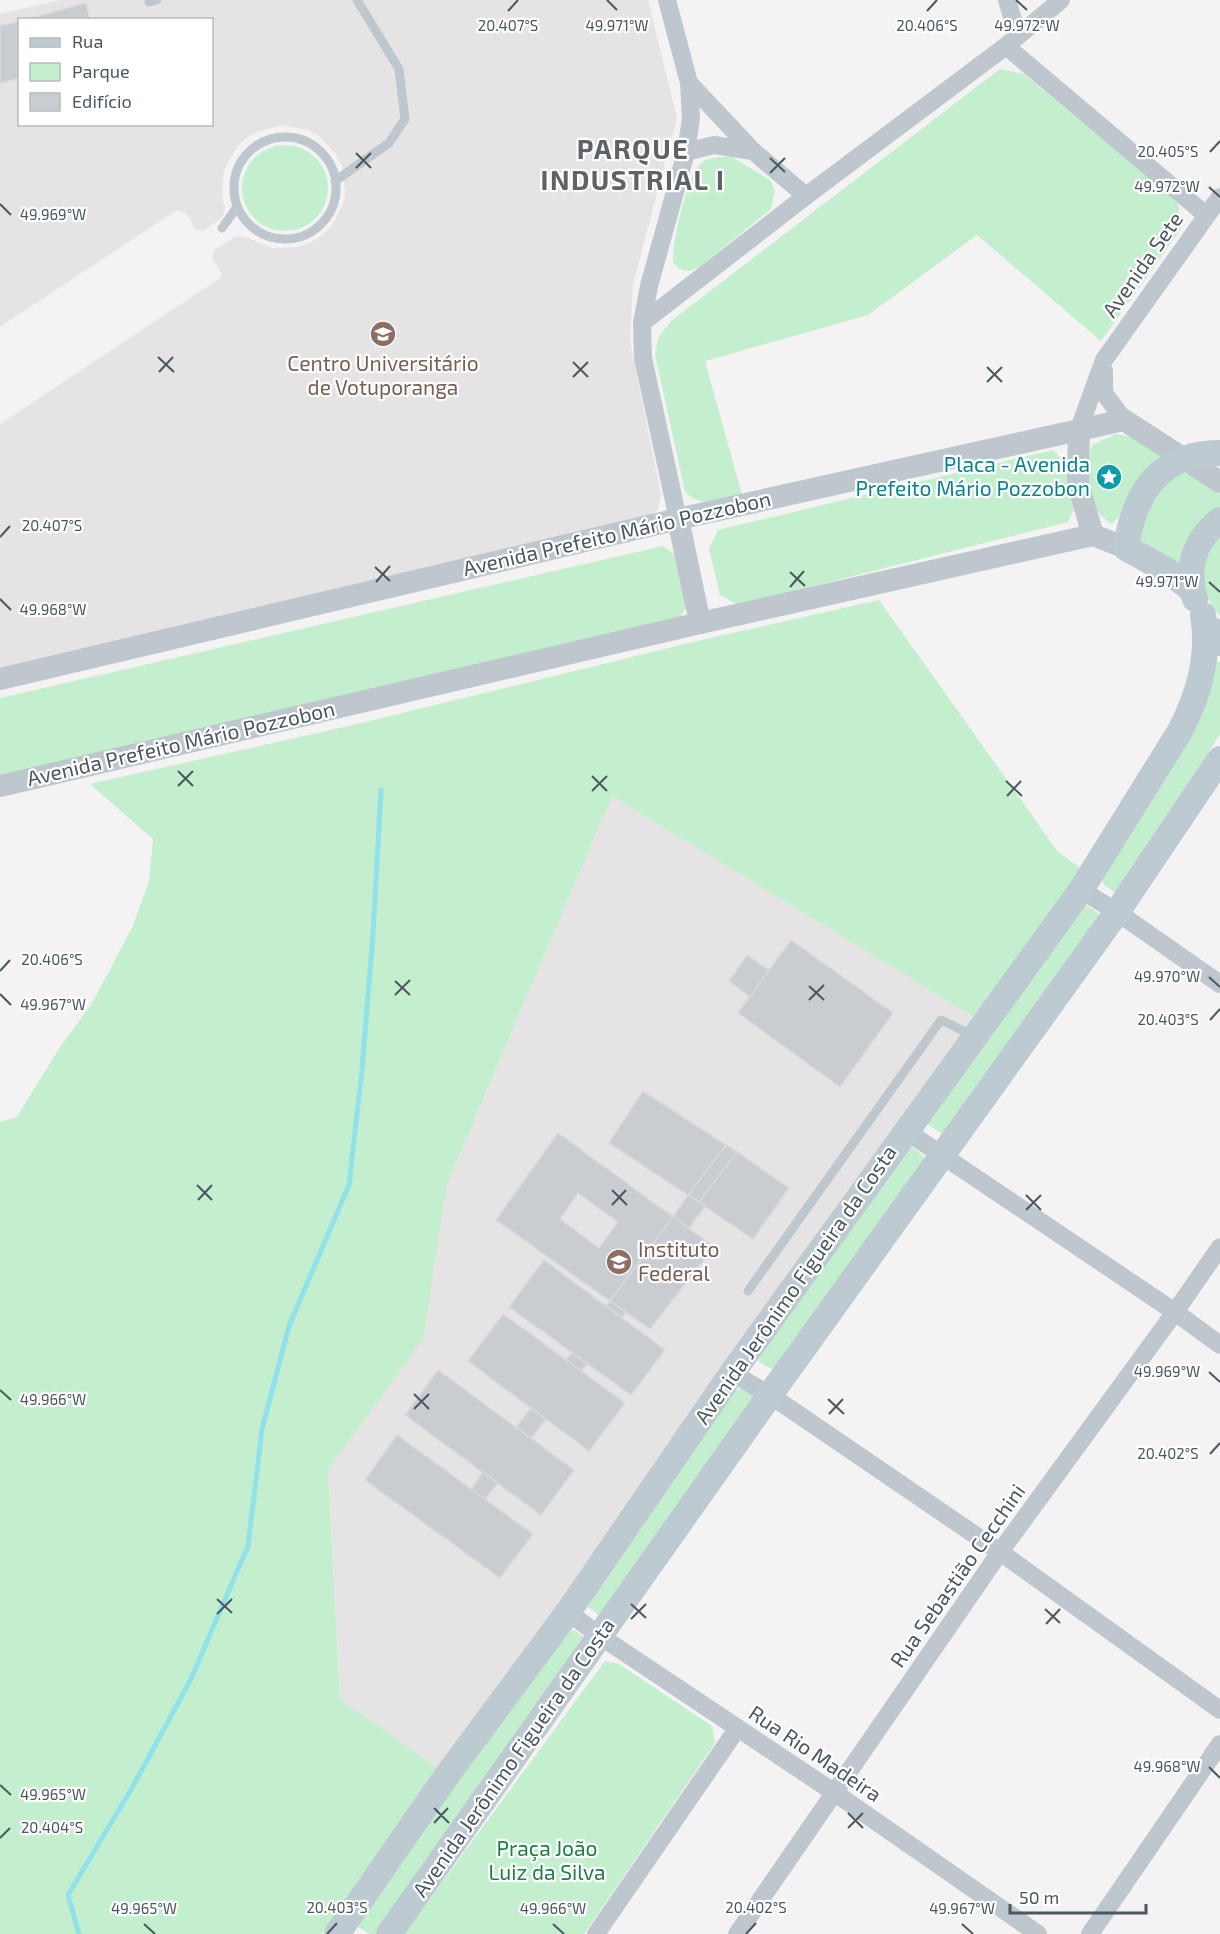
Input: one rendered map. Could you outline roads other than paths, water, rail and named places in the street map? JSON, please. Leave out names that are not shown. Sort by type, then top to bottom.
[{"type":"main road","points":[[1214,630],[1192,590],[1168,571],[1126,548],[1133,513],[1141,498],[1167,466],[1201,453],[1220,453]]},
{"type":"main road","points":[[1192,590],[1191,577],[1196,550],[1202,538],[1220,520]]},
{"type":"main road","name":"Avenida Jerônimo Figueira da Costa","points":[[343,1932],[448,1774],[568,1612],[732,1373],[1081,890],[1194,705],[1203,669],[1205,629],[1214,630]]},
{"type":"main road","name":"Avenida Jerônimo Figueira da Costa","points":[[389,1934],[770,1395],[1117,912],[1220,759]]},
{"type":"street","points":[[667,0],[689,83],[691,118],[686,152],[649,286],[642,323],[643,358],[700,623]]},
{"type":"street","points":[[1007,0],[1012,41],[1206,214]]},
{"type":"street","points":[[642,323],[1012,41],[1061,0]]},
{"type":"street","points":[[689,83],[753,151],[806,196]]},
{"type":"street","points":[[686,152],[714,145],[753,151]]},
{"type":"street","name":"Avenida Sete","points":[[1079,429],[1104,360],[1220,197]]},
{"type":"street","points":[[1104,360],[1104,393],[1124,420],[1220,482]]},
{"type":"street","name":"Avenida Prefeito Mário Pozzobon","points":[[0,679],[678,519],[1124,420]]},
{"type":"street","points":[[1079,429],[1077,484],[1093,535],[1126,548]]},
{"type":"street","name":"Avenida Prefeito Mário Pozzobon","points":[[0,786],[700,623],[1093,535]]},
{"type":"street","points":[[1081,890],[1117,912],[1220,984]]},
{"type":"street","points":[[906,1131],[1175,1312],[1220,1345]]},
{"type":"street","name":"Rua Sebastião Cecchini","points":[[737,1934],[1000,1552],[1220,1247]]},
{"type":"street","points":[[732,1373],[770,1395],[1000,1552],[1220,1710]]},
{"type":"street","name":"Rua Rio Madeira","points":[[568,1612],[1038,1934]]},
{"type":"street","points":[[596,1934],[737,1729]]},
{"type":"street","points":[[1090,1934],[1220,1744]]},
{"type":"lane","points":[[335,181],[388,142],[405,118],[399,69],[357,0]]},
{"type":"lane","points":[[289,137],[305,141],[320,150],[330,164],[335,181],[335,195],[331,210],[322,222],[304,235],[282,239],[255,230],[244,219],[237,207],[233,190],[236,173],[243,158],[256,146],[272,138],[289,137]]},
{"type":"lane","points":[[237,207],[222,228],[244,219]]},
{"type":"lane","points":[[748,1291],[941,1020],[964,1031],[977,1033]]},
{"type":"waterway","points":[[79,1934],[68,1895],[132,1788],[191,1679],[248,1546],[262,1429],[289,1326],[349,1185],[362,1070],[381,790]]},
{"type":"place","name":"Centro Universitário de Votuporanga","points":[[383,334]]},
{"type":"place","name":"Placa - Avenida Prefeito Mário Pozzobon","points":[[1109,477]]},
{"type":"place","name":"Instituto Federal","points":[[619,1262]]},
{"type":"district","name":"PARQUE INDUSTRIAL I","points":[[633,166]]},
{"type":"park label","name":"Praça João Luiz da Silva","points":[[547,1861]]}]
